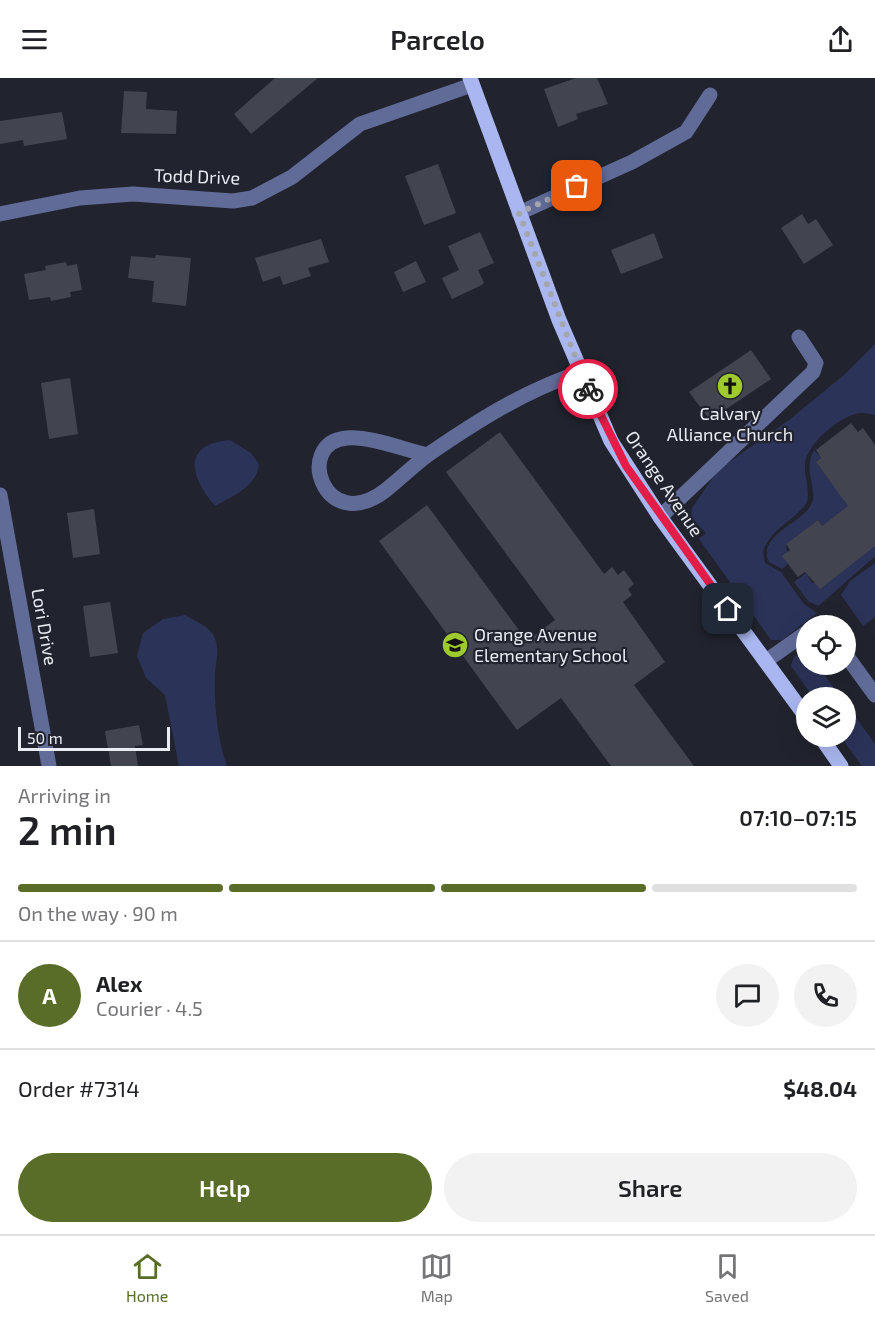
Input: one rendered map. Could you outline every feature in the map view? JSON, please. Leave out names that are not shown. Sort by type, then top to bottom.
[{"type":"main road","name":"Orange Avenue","points":[[471,81],[519,213],[581,372],[611,441],[660,517],[796,703]]},
{"type":"main road","points":[[828,747],[841,766]]},
{"type":"street","name":"Todd Drive","points":[[0,214],[80,198],[133,194],[233,201],[252,198],[292,177],[360,124],[471,81]]},
{"type":"street","points":[[519,213],[632,162],[686,132],[710,95]]},
{"type":"street","points":[[660,517],[813,372],[816,363],[799,337]]},
{"type":"street","points":[[428,455],[349,437],[328,446],[319,462],[319,472],[325,490],[334,498],[354,504],[370,500],[385,491],[428,455],[520,395],[581,372]]},
{"type":"street","name":"Lori Drive","points":[[0,495],[48,765]]},
{"type":"street","points":[[766,661],[796,640]]},
{"type":"street","points":[[856,669],[875,695]]},
{"type":"street","points":[[32,766],[48,765]]},
{"type":"shaded area","points":[[875,344],[875,415],[861,413],[853,415],[835,424],[818,439],[807,456],[805,464],[807,502],[772,535],[763,551],[765,563],[781,572],[804,604],[817,613],[796,615],[796,629],[782,640],[771,640],[699,539],[706,533],[691,518],[692,508],[718,470],[789,420],[845,374]]},
{"type":"shaded area","points":[[230,440],[251,453],[259,464],[254,478],[243,490],[215,506],[206,495],[196,473],[197,455],[203,448],[214,443]]},
{"type":"shaded area","points":[[814,450],[821,458],[816,462],[832,484],[851,497],[844,501],[848,506],[822,526],[818,520],[786,544],[788,564],[782,569],[769,562],[767,553],[769,545],[774,537],[806,512],[811,505],[813,493],[810,466]]},
{"type":"shaded area","points":[[875,546],[875,557],[818,606],[808,601],[794,582],[806,573],[812,583],[816,583]]},
{"type":"shaded area","points":[[875,563],[875,617],[863,626],[841,595],[850,581]]},
{"type":"shaded area","points":[[185,615],[203,625],[215,638],[216,709],[227,766],[179,766],[165,695],[146,678],[137,656],[143,633],[163,619]]},
{"type":"shaded area","points":[[796,655],[796,673],[791,666]]},
{"type":"shaded area","points":[[797,675],[824,675],[834,687],[806,687]]},
{"type":"shaded area","points":[[856,718],[875,744],[875,766],[862,766],[848,747],[856,747]]},
{"type":"building","points":[[275,78],[318,78],[251,134],[234,114]]},
{"type":"building","points":[[576,78],[597,78],[608,104],[576,114],[578,119],[558,127],[544,89]]},
{"type":"building","points":[[124,91],[147,92],[146,109],[177,111],[176,134],[121,133]]},
{"type":"building","points":[[62,112],[67,139],[24,146],[23,140],[0,144],[0,121]]},
{"type":"building","points":[[438,164],[456,213],[424,225],[405,176]]},
{"type":"building","points":[[802,214],[808,224],[816,219],[833,245],[804,264],[781,228]]},
{"type":"building","points":[[480,232],[494,263],[478,270],[484,283],[452,299],[442,278],[459,270],[448,246]]},
{"type":"building","points":[[654,233],[663,258],[621,274],[611,250]]},
{"type":"building","points":[[321,239],[329,262],[308,268],[311,276],[283,285],[280,276],[263,282],[255,258]]},
{"type":"building","points":[[156,255],[191,258],[186,306],[152,302],[154,281],[128,278],[131,256],[155,258]]},
{"type":"building","points":[[416,261],[426,282],[403,292],[394,272]]},
{"type":"building","points":[[66,262],[67,266],[77,264],[82,290],[70,292],[71,297],[51,301],[50,297],[29,300],[24,274],[46,270],[45,266]]},
{"type":"building","name":"Calvary Alliance Church","points":[[751,350],[771,379],[710,420],[689,392]]},
{"type":"building","points":[[70,378],[78,434],[49,439],[41,383]]},
{"type":"building","points":[[851,423],[858,432],[863,428],[875,445],[875,546],[820,589],[805,572],[798,577],[782,556],[790,550],[786,544],[818,520],[822,526],[848,506],[816,462],[821,458],[816,450]]},
{"type":"building","points":[[500,432],[604,574],[612,567],[618,575],[624,570],[634,584],[628,589],[632,595],[623,602],[665,662],[634,685],[694,766],[611,766],[561,698],[517,730],[379,541],[427,505],[527,641],[555,620],[446,472]]},
{"type":"building","points":[[94,509],[100,554],[73,558],[67,513]]},
{"type":"building","points":[[110,602],[118,653],[90,657],[83,606]]},
{"type":"building","points":[[139,725],[143,745],[135,746],[138,766],[111,766],[105,731]]},
{"type":"way so far","points":[[577,186],[519,213],[559,320],[588,389]]},
{"type":"place","name":"Calvary Alliance Church","points":[[730,386]]},
{"type":"place","name":"Orange Avenue Elementary School","points":[[455,645]]},
{"type":"route","points":[[588,389],[611,441],[626,466],[660,517],[728,609]]}]
